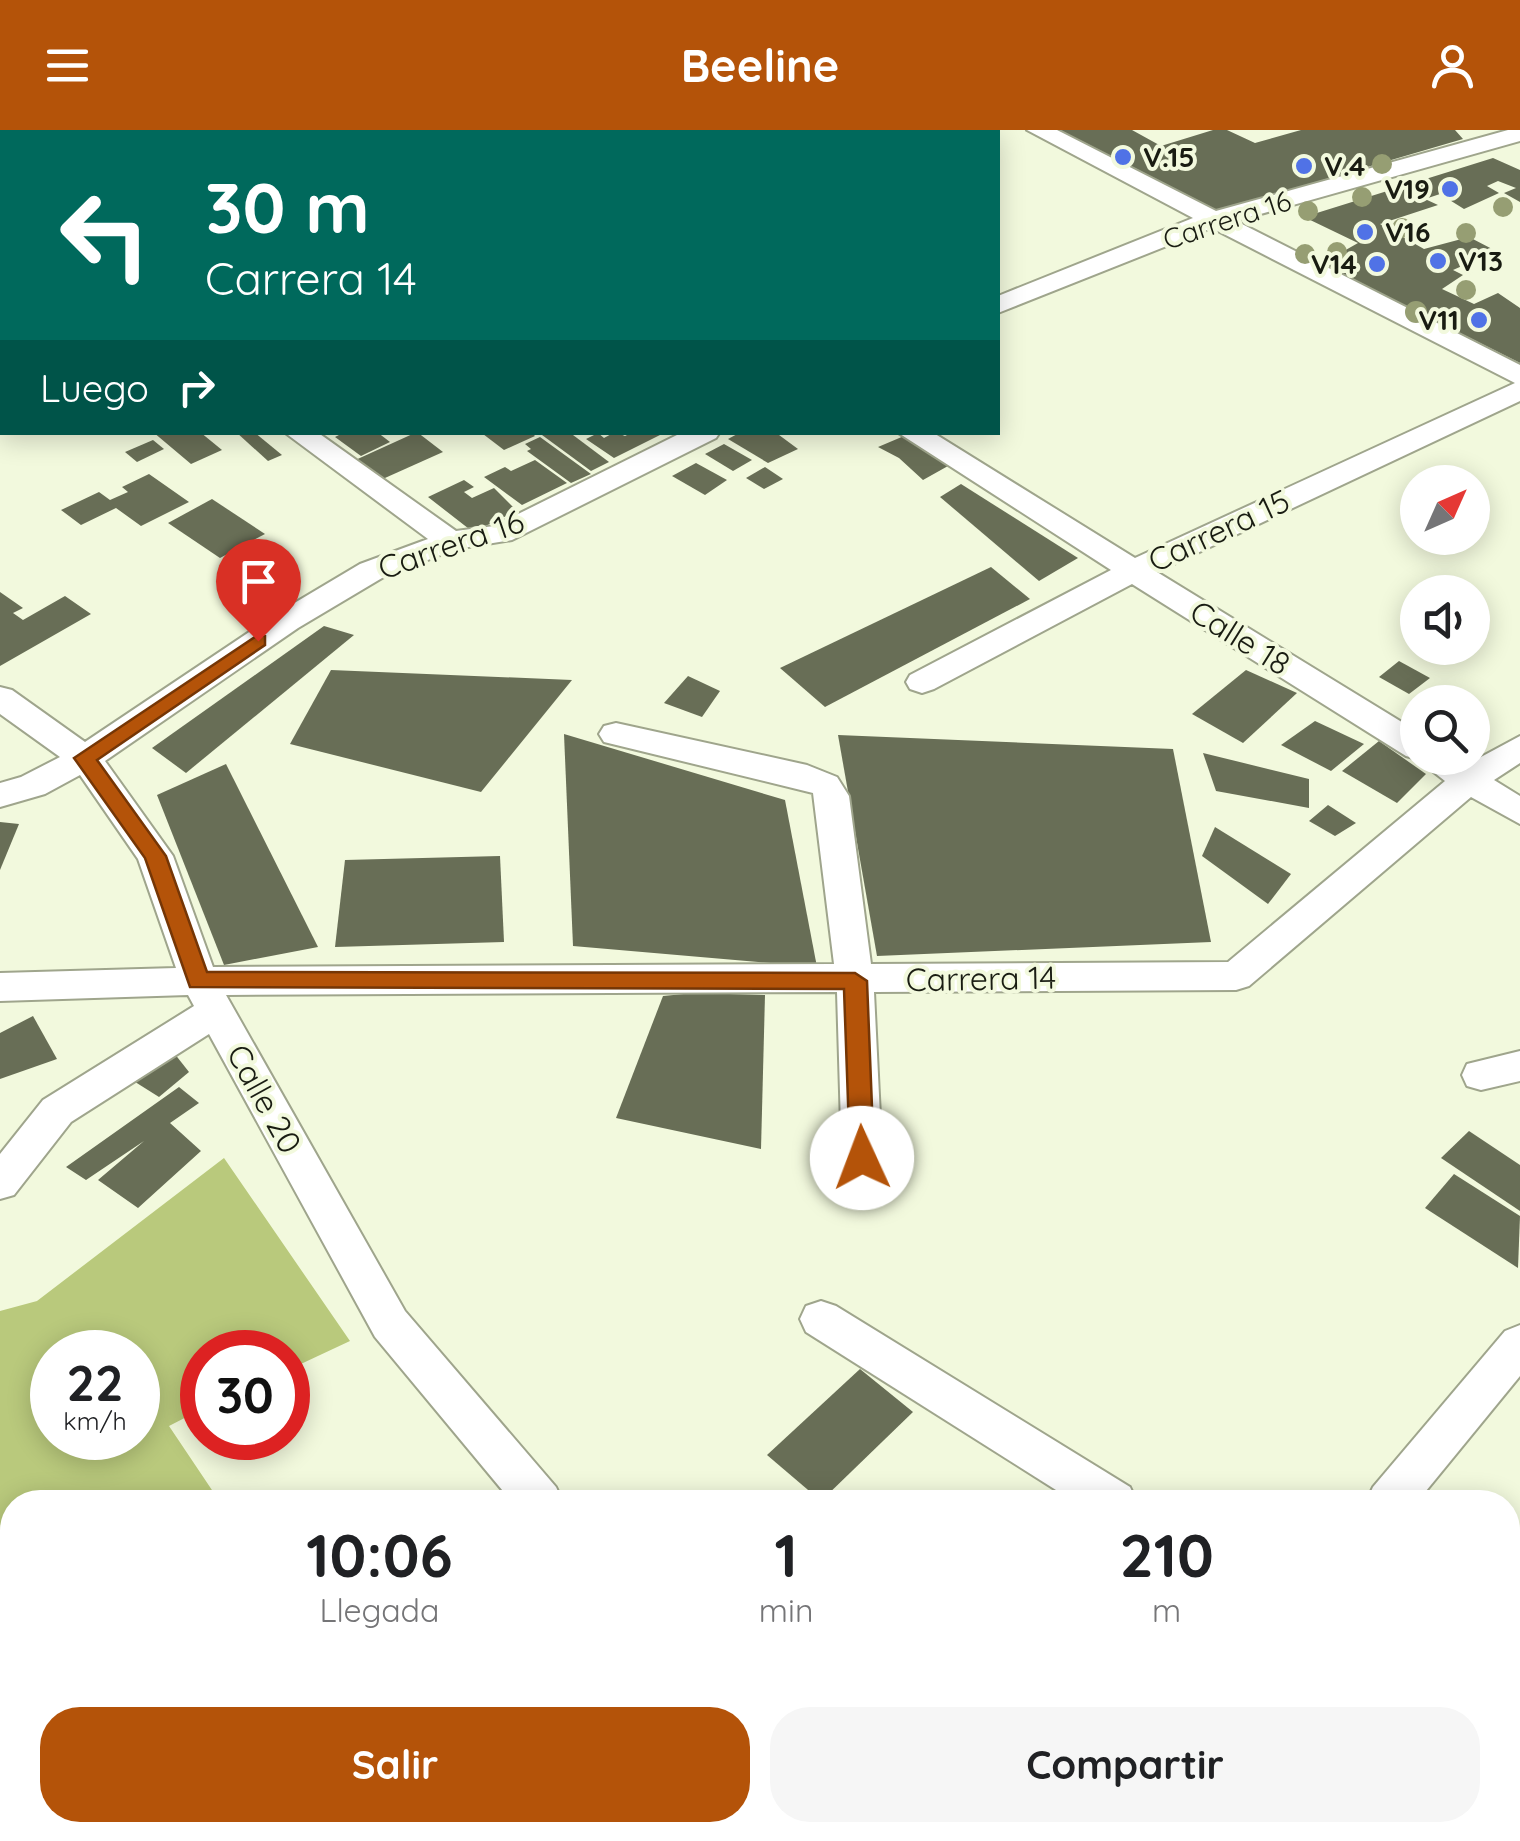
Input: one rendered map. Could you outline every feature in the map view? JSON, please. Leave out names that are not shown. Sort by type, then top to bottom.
[{"type":"street","points":[[1040,130],[1520,376]]},
{"type":"street","name":"Carrera 16","points":[[1000,304],[1211,220],[1512,143]]},
{"type":"street","name":"Carrera 15","points":[[922,682],[1133,571],[1520,390]]},
{"type":"street","points":[[302,435],[450,541]]},
{"type":"street","name":"Carrera 16","points":[[0,796],[33,786],[85,758],[287,621],[370,570],[450,541],[501,534],[700,435]]},
{"type":"street","name":"Calle 18","points":[[916,435],[1400,737]]},
{"type":"street","name":"Calle 20","points":[[0,698],[85,758],[155,856],[207,996],[390,1324],[530,1490]]},
{"type":"street","points":[[616,734],[826,784],[832,796],[855,981],[862,1158]]},
{"type":"street","name":"Carrera 14","points":[[0,988],[207,996],[1236,976],[1469,780],[1520,747]]},
{"type":"street","points":[[1461,775],[1520,812]]},
{"type":"street","points":[[0,1184],[57,1112],[207,996]]},
{"type":"street","points":[[1481,1075],[1520,1066]]},
{"type":"street","points":[[821,1320],[1095,1490]]},
{"type":"street","points":[[1399,1490],[1520,1344]]},
{"type":"green space","points":[[224,1158],[350,1341],[310,1360],[310,1330],[180,1330],[180,1420],[169,1426],[180,1442],[180,1460],[192,1460],[212,1490],[0,1490],[0,1311],[37,1301]]},
{"type":"building","points":[[1052,130],[1132,130],[1161,146],[1213,130],[1227,130],[1255,143],[1301,130],[1455,130],[1463,139],[1217,211]]},
{"type":"building","points":[[1493,158],[1520,170],[1520,202],[1504,193],[1516,188],[1498,181],[1487,186],[1499,193],[1464,209],[1440,194],[1425,199],[1438,205],[1380,224],[1424,249],[1469,237],[1496,251],[1453,270],[1463,275],[1442,289],[1474,304],[1498,293],[1520,308],[1520,363],[1321,264],[1358,243],[1304,217]]},
{"type":"building","points":[[157,435],[204,435],[222,450],[191,464]]},
{"type":"building","points":[[239,435],[258,435],[282,455],[268,461]]},
{"type":"building","points":[[381,435],[390,442],[361,456],[335,437]]},
{"type":"building","points":[[410,435],[421,435],[443,452],[376,482],[351,462]]},
{"type":"building","points":[[484,435],[535,436],[504,450]]},
{"type":"building","points":[[542,435],[573,435],[609,462],[591,471]]},
{"type":"building","points":[[594,435],[660,435],[614,458],[586,439]]},
{"type":"building","points":[[735,435],[779,435],[798,449],[768,463],[728,439]]},
{"type":"building","points":[[904,436],[948,466],[923,480],[899,458],[878,447]]},
{"type":"building","points":[[540,437],[591,474],[571,483],[527,451],[531,449],[525,444]]},
{"type":"building","points":[[153,440],[164,449],[137,462],[125,452]]},
{"type":"building","points":[[724,444],[752,460],[733,471],[705,454]]},
{"type":"building","points":[[535,460],[567,483],[522,505],[484,477],[505,467],[511,471]]},
{"type":"building","points":[[696,463],[727,480],[705,495],[672,476]]},
{"type":"building","points":[[765,467],[783,479],[764,489],[746,478]]},
{"type":"building","points":[[149,474],[189,502],[141,526],[116,508],[81,525],[61,510],[99,492],[110,500],[128,492],[122,487]]},
{"type":"building","points":[[464,480],[474,487],[464,492],[472,498],[494,488],[517,511],[473,532],[428,497]]},
{"type":"building","points":[[961,484],[1078,558],[1039,581],[940,497]]},
{"type":"building","points":[[212,499],[265,534],[220,558],[168,523]]},
{"type":"building","points":[[991,567],[1030,599],[825,707],[780,668]]},
{"type":"building","points":[[0,592],[23,608],[13,613],[23,620],[65,596],[91,614],[0,666]]},
{"type":"building","points":[[324,626],[354,635],[186,773],[152,748]]},
{"type":"building","points":[[1399,661],[1400,665],[1430,678],[1421,685],[1400,685],[1400,689],[1379,677]]},
{"type":"building","points":[[331,670],[572,680],[481,792],[290,744]]},
{"type":"building","points":[[1246,670],[1297,693],[1243,743],[1192,714]]},
{"type":"building","points":[[688,676],[720,691],[702,717],[664,703]]},
{"type":"building","points":[[1315,721],[1364,744],[1331,771],[1281,745]]},
{"type":"building","points":[[564,734],[785,800],[817,967],[573,946]]},
{"type":"building","points":[[838,735],[1173,749],[1211,942],[877,956]]},
{"type":"building","points":[[1379,741],[1400,756],[1400,775],[1425,775],[1397,803],[1342,771]]},
{"type":"building","points":[[1203,753],[1309,779],[1309,808],[1216,791]]},
{"type":"building","points":[[226,764],[318,947],[224,965],[157,795]]},
{"type":"building","points":[[1328,805],[1356,823],[1335,836],[1309,821]]},
{"type":"building","points":[[0,822],[19,824],[0,870]]},
{"type":"building","points":[[1215,827],[1291,874],[1268,904],[1202,856]]},
{"type":"building","points":[[500,856],[504,942],[335,947],[345,860]]},
{"type":"building","points":[[765,995],[761,1149],[616,1118],[663,996]]},
{"type":"building","points":[[33,1016],[57,1059],[0,1079],[0,1033]]},
{"type":"building","points":[[174,1053],[189,1072],[159,1097],[132,1080]]},
{"type":"building","points":[[179,1087],[199,1103],[170,1123],[201,1151],[138,1208],[98,1180],[144,1141],[86,1180],[66,1167]]},
{"type":"building","points":[[1469,1131],[1520,1165],[1520,1211],[1441,1158]]},
{"type":"building","points":[[1454,1174],[1520,1216],[1518,1268],[1425,1208]]},
{"type":"building","points":[[860,1369],[913,1412],[832,1490],[808,1490],[767,1455]]},
{"type":"place","name":"V.15","points":[[1123,157]]},
{"type":"place","name":"V.4","points":[[1304,166]]},
{"type":"place","name":"V19","points":[[1450,189]]},
{"type":"place","name":"V16","points":[[1365,232]]},
{"type":"place","name":"V13","points":[[1438,261]]},
{"type":"place","name":"V14","points":[[1377,264]]},
{"type":"place","name":"V11","points":[[1479,320]]},
{"type":"route","points":[[258,641],[85,758],[155,856],[198,981],[855,981],[862,1158]]}]
